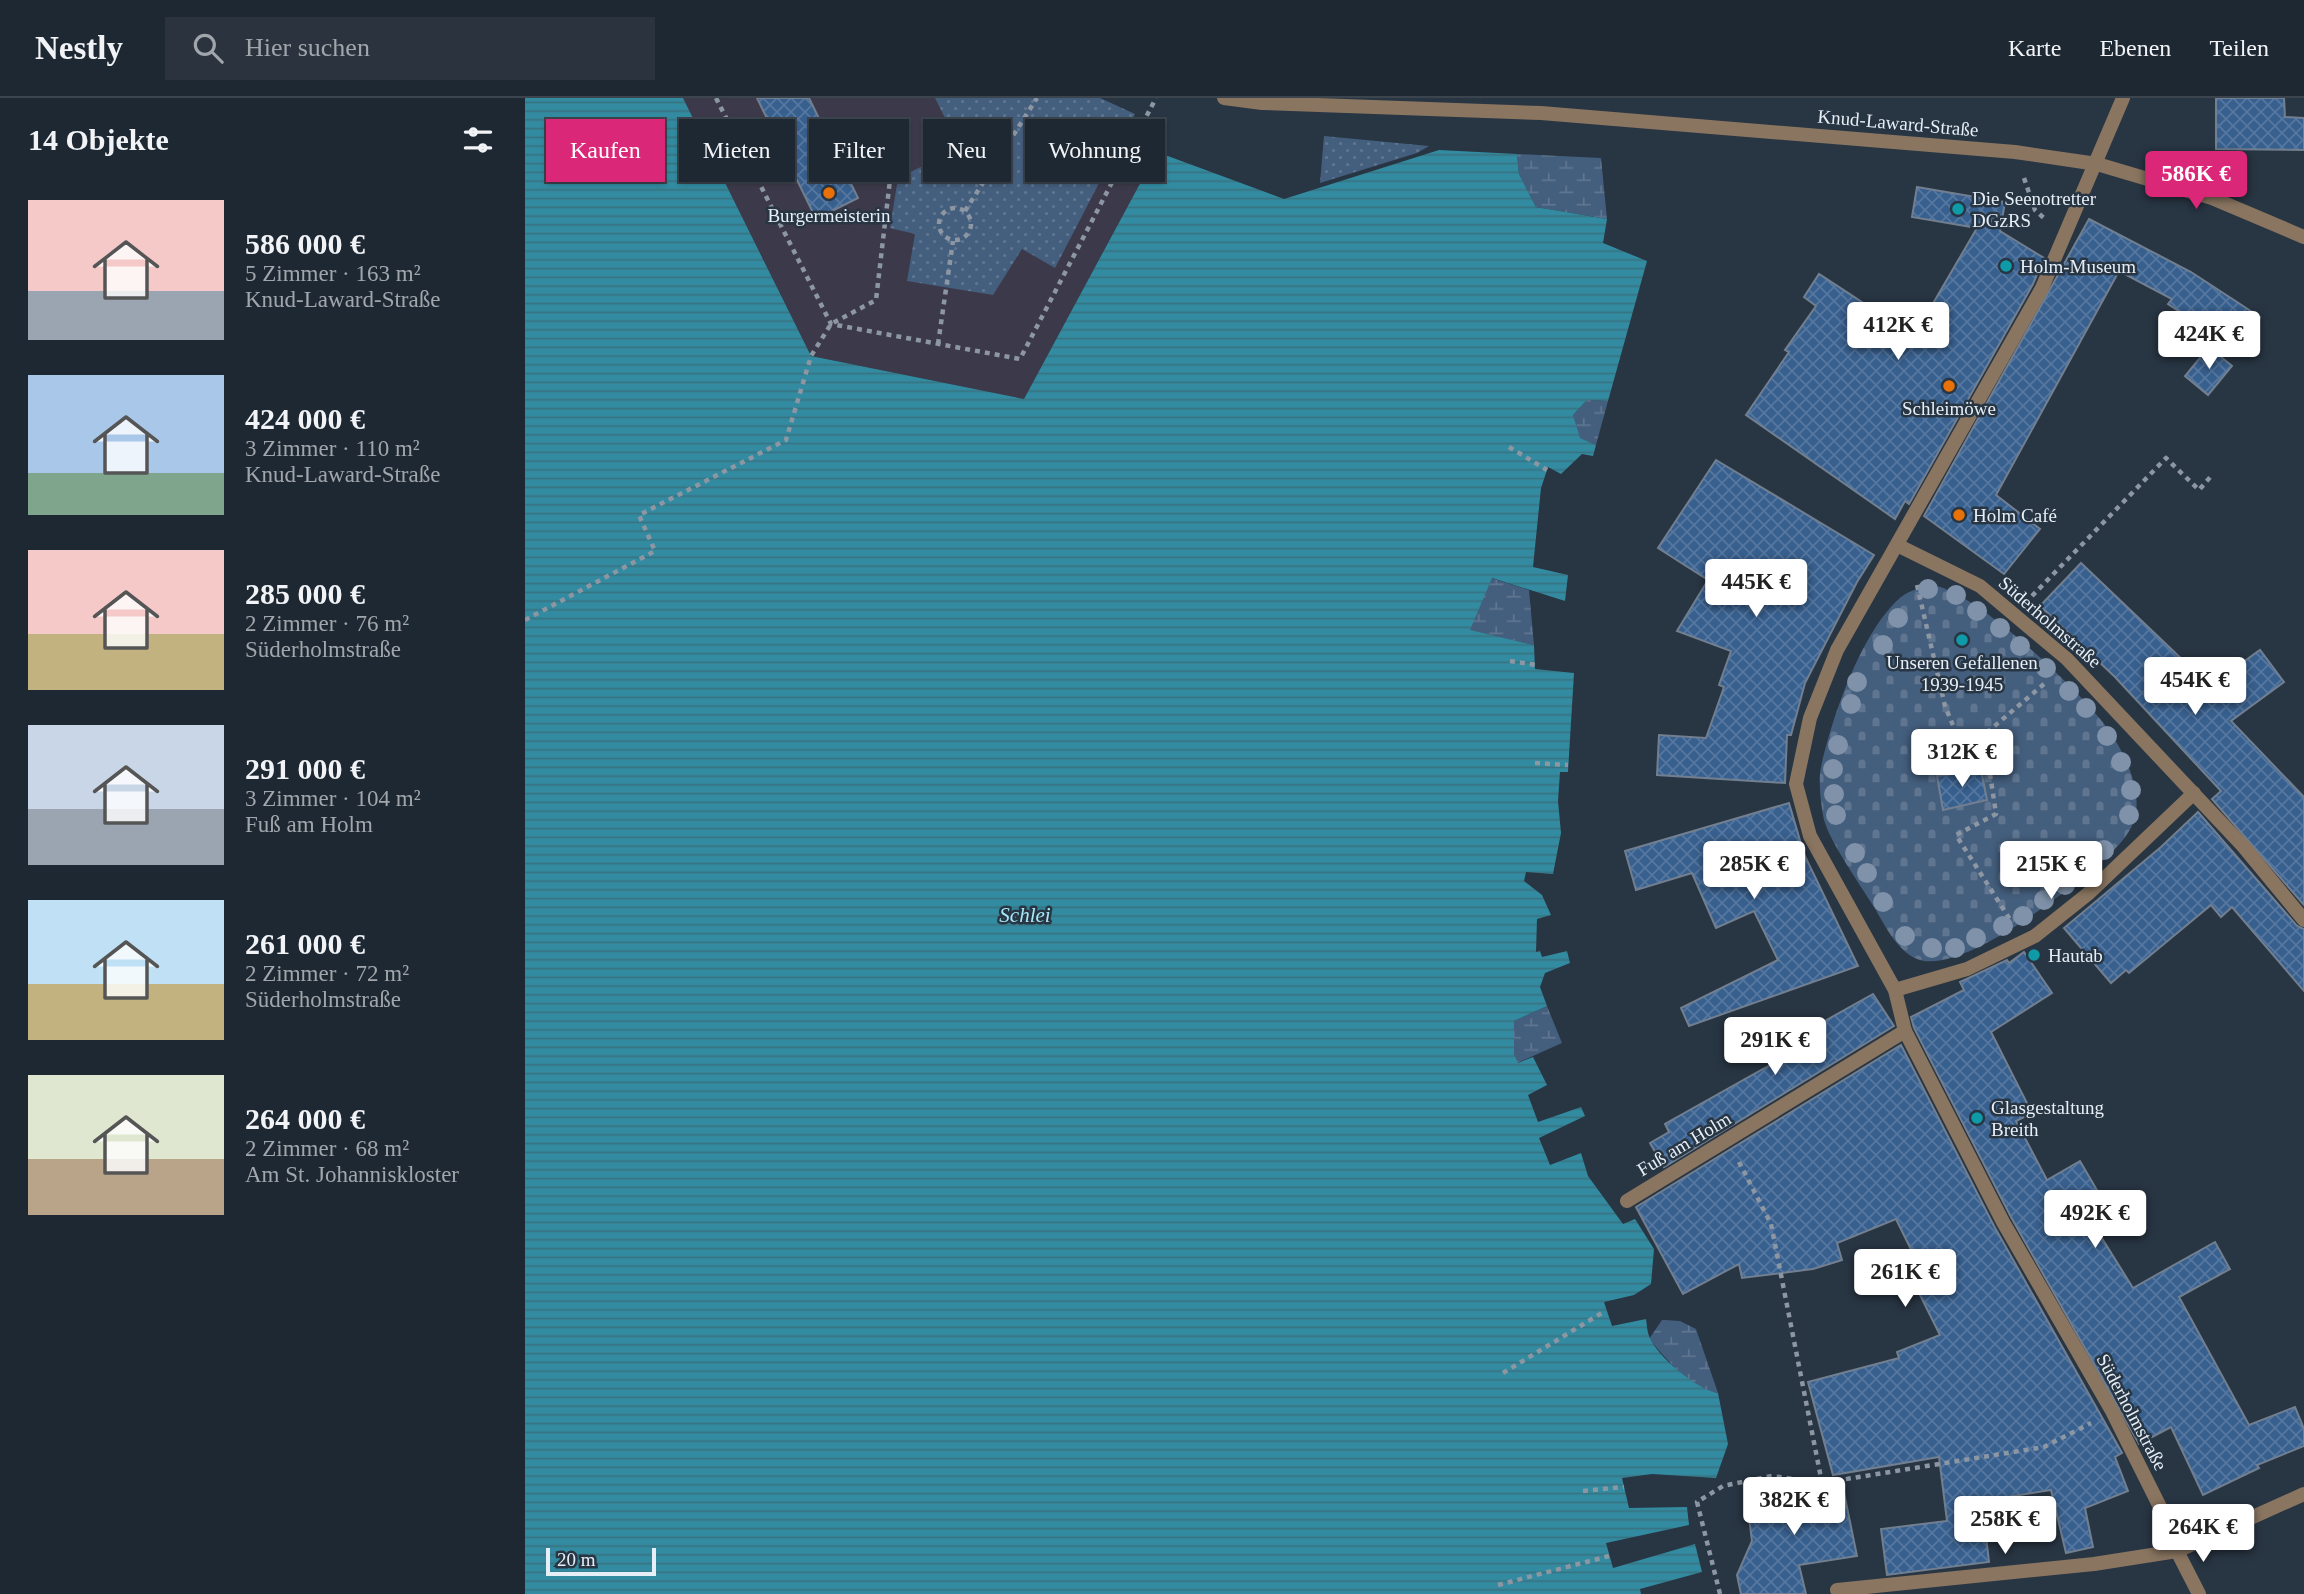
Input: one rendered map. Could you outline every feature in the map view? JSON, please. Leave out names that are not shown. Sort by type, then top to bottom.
[{"type":"street","name":"Knud-Laward-Straße","points":[[1224,98],[1262,103],[1541,113],[2015,152],[2097,164],[2212,198],[2304,237]]},
{"type":"street","name":"Süderholmstraße","points":[[2123,98],[2042,288],[1899,546],[1837,650],[1810,718],[1796,784],[1810,836],[1895,990],[1905,1031],[2004,1223],[2112,1411],[2163,1513],[2176,1551],[2199,1594]]},
{"type":"street","name":"Süderholmstraße","points":[[1899,546],[1980,586],[2016,613],[2067,659],[2243,846],[2304,920]]},
{"type":"street","points":[[1895,990],[1967,970],[2025,941],[2089,893],[2194,793]]},
{"type":"street","name":"Fuß am Holm","points":[[1627,1202],[1905,1031]]},
{"type":"street","points":[[1837,1590],[2094,1564],[2176,1551],[2304,1494]]},
{"type":"path","points":[[716,98],[831,324]]},
{"type":"path","points":[[965,211],[1037,98]]},
{"type":"path","points":[[831,324],[1020,359],[1156,98]]},
{"type":"path","points":[[2015,152],[2035,210],[2064,235]]},
{"type":"path","points":[[525,620],[655,551],[639,515],[786,440],[811,356],[831,324],[876,300],[890,182]]},
{"type":"path","points":[[957,208],[965,211],[971,226],[968,234],[953,241],[940,231],[941,215],[957,208]]},
{"type":"path","points":[[938,344],[953,241]]},
{"type":"path","points":[[1509,447],[1546,470]]},
{"type":"path","points":[[2016,613],[2166,458],[2199,490],[2212,475]]},
{"type":"path","points":[[1899,546],[1918,588],[1945,706],[1963,752],[1989,767],[1996,814],[1956,835],[2025,941]]},
{"type":"path","points":[[1510,661],[1536,665]]},
{"type":"path","points":[[1963,752],[2044,684]]},
{"type":"path","points":[[1535,763],[1568,765]]},
{"type":"path","points":[[1728,1140],[1771,1224],[1822,1483]]},
{"type":"path","points":[[1503,1373],[1605,1311]]},
{"type":"path","points":[[1720,1594],[1697,1502],[1723,1486],[1772,1476],[1822,1483],[2044,1447],[2112,1411]]},
{"type":"path","points":[[1583,1491],[1624,1487]]},
{"type":"path","points":[[1498,1585],[1609,1556]]},
{"type":"shaded area","points":[[683,98],[1100,98],[1135,114],[1133,119],[1025,119],[1025,182],[1141,182],[1024,399],[811,356],[725,182],[795,182],[795,119],[693,119]]},
{"type":"green space","points":[[935,98],[1100,98],[1135,114],[1132,119],[1025,119],[1025,182],[1100,182],[1055,268],[1022,249],[993,295],[907,281],[915,234],[890,228],[897,182],[909,182],[909,173],[923,166],[923,182],[1011,182],[1011,119],[946,119]]},
{"type":"green space","points":[[1324,136],[1429,146],[1417,153],[1320,183]]},
{"type":"green space","points":[[1517,154],[1601,158],[1607,219],[1536,207],[1519,174]]},
{"type":"green space","points":[[1587,400],[1608,401],[1596,445],[1579,438],[1573,415]]},
{"type":"green space","points":[[1491,578],[1529,590],[1534,645],[1469,631]]},
{"type":"green space","points":[[1936,586],[1954,593],[2002,625],[2076,692],[2108,729],[2120,748],[2133,780],[2137,802],[2129,832],[2107,857],[2069,888],[2028,918],[1979,947],[1934,961],[1917,959],[1910,955],[1887,929],[1827,829],[1820,779],[1826,747],[1841,700],[1861,652],[1874,630],[1901,597],[1918,589]]},
{"type":"green space","points":[[1547,1006],[1562,1043],[1517,1063],[1514,1054],[1514,1021]]},
{"type":"green space","points":[[1662,1320],[1680,1321],[1696,1329],[1718,1393],[1708,1391],[1689,1380],[1649,1339]]},
{"type":"water","name":"Schlei","points":[[525,98],[683,98],[693,119],[679,119],[679,182],[725,182],[811,356],[1024,399],[1141,182],[1165,182],[1165,155],[1284,199],[1439,150],[1517,154],[1519,174],[1536,207],[1607,219],[1603,243],[1647,261],[1608,401],[1587,400],[1573,415],[1580,438],[1596,445],[1593,456],[1582,454],[1561,474],[1548,467],[1541,488],[1533,567],[1568,575],[1565,601],[1492,578],[1470,630],[1534,645],[1535,669],[1574,673],[1568,772],[1560,772],[1558,801],[1561,833],[1553,874],[1526,872],[1524,881],[1542,895],[1551,915],[1537,919],[1536,952],[1540,951],[1542,957],[1567,951],[1570,963],[1545,973],[1540,987],[1547,1006],[1514,1021],[1514,1054],[1518,1063],[1533,1057],[1547,1085],[1528,1095],[1538,1122],[1581,1107],[1585,1116],[1539,1138],[1550,1165],[1581,1153],[1588,1176],[1623,1224],[1635,1219],[1654,1249],[1651,1284],[1634,1295],[1604,1302],[1612,1326],[1646,1319],[1648,1334],[1660,1353],[1700,1386],[1718,1393],[1728,1444],[1716,1478],[1652,1474],[1622,1478],[1629,1508],[1687,1507],[1689,1525],[1606,1543],[1613,1568],[1695,1544],[1702,1572],[1640,1589],[1641,1594],[525,1594]]},
{"type":"building","points":[[757,98],[809,98],[819,119],[809,119],[809,182],[850,182],[858,198],[816,219],[795,176],[795,119],[767,119]]},
{"type":"building","points":[[2216,98],[2284,98],[2285,117],[2304,118],[2304,150],[2216,149]]},
{"type":"building","points":[[1917,187],[2005,202],[2000,231],[2044,258],[2033,284],[1909,504],[1905,501],[1895,519],[1746,415],[1789,352],[1785,350],[1816,306],[1804,297],[1819,274],[1914,336],[1977,228],[1912,217]]},
{"type":"building","points":[[2089,219],[2191,272],[2260,317],[2238,350],[2168,304],[2172,299],[2119,271],[1996,495],[2040,529],[2004,574],[1924,516]]},
{"type":"building","points":[[2209,347],[2232,366],[2208,395],[2185,376]]},
{"type":"building","points":[[1716,460],[1874,555],[1857,582],[1805,683],[1791,735],[1787,735],[1785,783],[1657,775],[1659,735],[1706,738],[1724,687],[1719,685],[1731,651],[1677,631],[1708,580],[1658,548]]},
{"type":"building","points":[[2081,563],[2210,686],[2260,650],[2284,682],[2231,721],[2304,797],[2304,905],[2212,799],[2221,791],[2115,677],[2040,606]]},
{"type":"building","points":[[1981,770],[1987,800],[1943,810],[1937,776]]},
{"type":"building","points":[[1789,803],[1804,854],[1858,966],[1689,1026],[1681,1008],[1778,960],[1754,911],[1716,928],[1692,873],[1636,890],[1625,851]]},
{"type":"building","points":[[2198,812],[2297,926],[2304,929],[2304,991],[2232,907],[2221,917],[2211,905],[2129,973],[2126,970],[2111,983],[2064,928],[2161,847]]},
{"type":"building","points":[[2024,952],[2052,993],[1991,1032],[2032,1113],[2016,1121],[2047,1180],[2080,1161],[2098,1192],[2088,1198],[2107,1231],[2100,1235],[2133,1288],[2215,1242],[2230,1269],[2179,1297],[2249,1425],[2295,1407],[2304,1429],[2304,1446],[2257,1465],[2259,1468],[2203,1495],[2171,1427],[2139,1444],[2011,1217],[1914,1028],[1911,1017],[1964,990],[1960,982],[2007,960],[2009,963]]},
{"type":"building","points":[[1873,994],[1894,1026],[1664,1167],[1650,1143],[1669,1132],[1665,1124],[1770,1065],[1764,1055]]},
{"type":"building","points":[[1901,1045],[1994,1226],[2122,1453],[2115,1457],[2128,1491],[2085,1508],[2093,1547],[2066,1553],[2051,1490],[1982,1501],[1989,1562],[1887,1575],[1881,1529],[1947,1521],[1939,1457],[1833,1475],[1808,1382],[1899,1358],[1897,1352],[1940,1335],[1914,1283],[1925,1278],[1896,1219],[1837,1243],[1842,1260],[1813,1269],[1742,1278],[1739,1264],[1683,1294],[1636,1207]]},
{"type":"building","points":[[1842,1483],[1857,1556],[1799,1565],[1806,1594],[1741,1594],[1737,1575],[1752,1541],[1746,1494]]},
{"type":"place","name":"Burgermeisterin","points":[[829,193]]},
{"type":"place","name":"Die Seenotretter DGzRS","points":[[1958,209]]},
{"type":"place","name":"Holm-Museum","points":[[2006,266]]},
{"type":"place","name":"Schleimöwe","points":[[1949,386]]},
{"type":"place","name":"Holm Café","points":[[1959,515]]},
{"type":"place","name":"Unseren Gefallenen 1939-1945","points":[[1962,640]]},
{"type":"place","name":"Hautab","points":[[2034,955]]},
{"type":"place","name":"Glasgestaltung Breith","points":[[1977,1118]]}]
